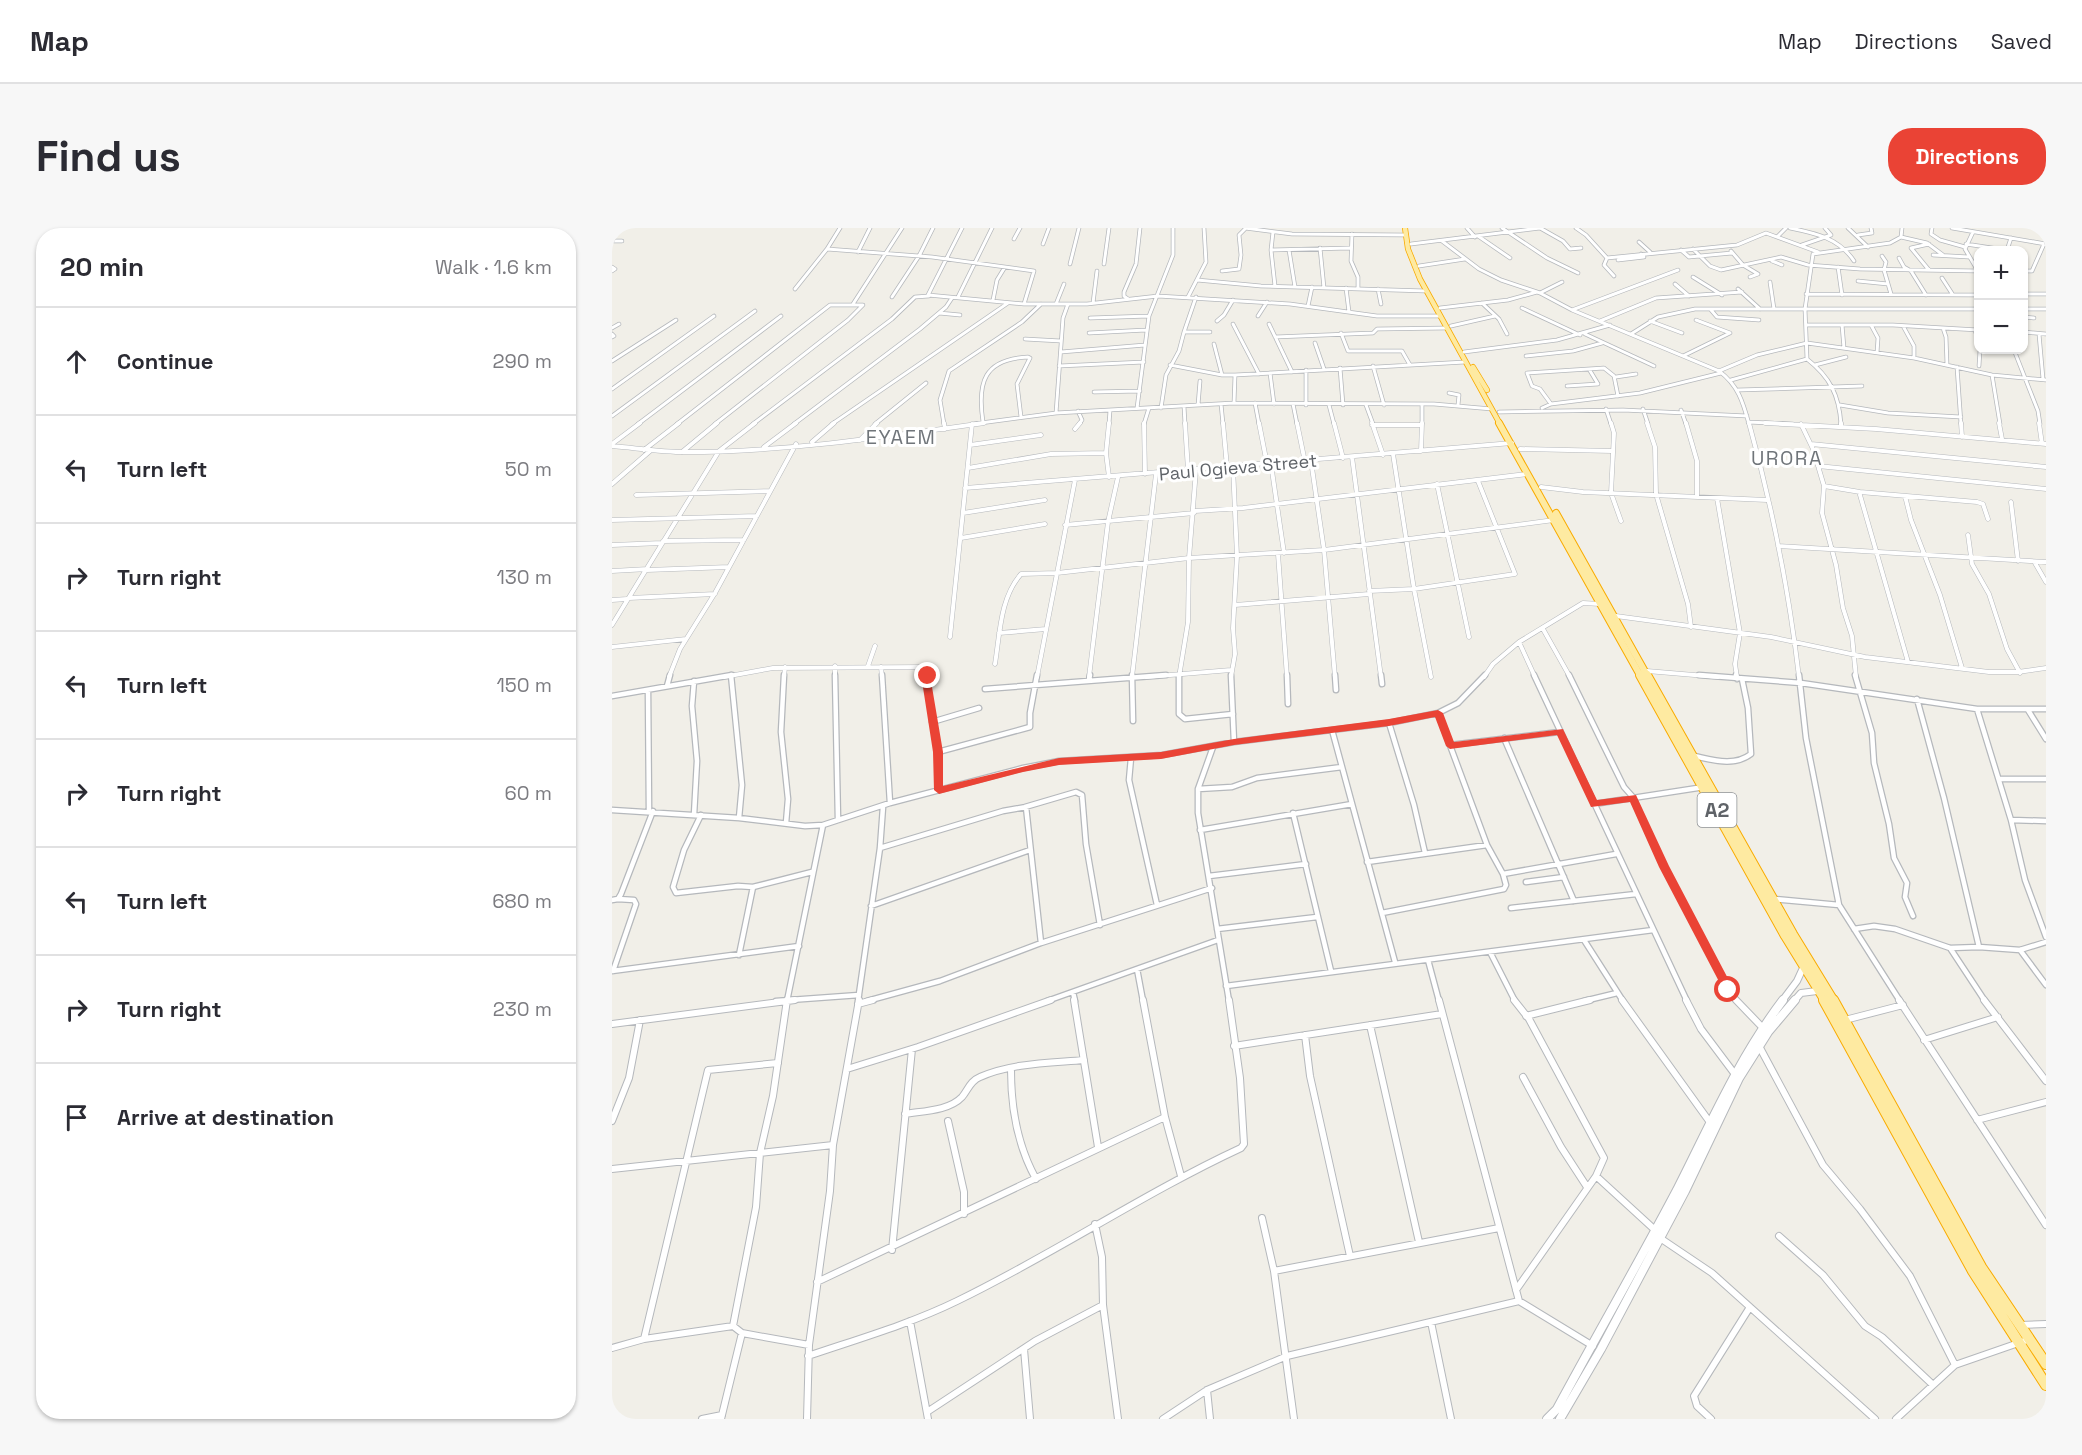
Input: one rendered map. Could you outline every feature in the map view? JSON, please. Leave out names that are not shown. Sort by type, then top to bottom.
[{"type":"highway","name":"A2","points":[[1406,230],[1440,312]]},
{"type":"highway","name":"A2","points":[[1406,230],[1408,249],[1426,291],[1464,352],[1496,410],[1527,474],[1704,787],[1803,968],[1873,1079],[1981,1267],[2046,1364]]},
{"type":"highway","name":"A2","points":[[1449,327],[1465,362],[1520,449],[1812,967],[1845,1020],[1873,1079],[1973,1271],[2046,1384]]},
{"type":"street","points":[[795,289],[828,249],[840,228]]},
{"type":"street","points":[[858,252],[870,228]]},
{"type":"street","points":[[853,304],[902,228]]},
{"type":"street","points":[[892,297],[919,256],[933,228]]},
{"type":"street","points":[[929,296],[928,292],[962,228]]},
{"type":"street","points":[[958,297],[992,228]]},
{"type":"street","points":[[1014,239],[1020,228]]},
{"type":"street","points":[[1043,244],[1050,228]]},
{"type":"street","points":[[1070,264],[1079,228]]},
{"type":"street","points":[[1104,264],[1109,228]]},
{"type":"street","points":[[1128,299],[1124,296],[1124,289],[1135,270],[1141,235],[1140,228]]},
{"type":"street","points":[[1137,408],[1146,330],[1161,282],[1175,248],[1173,228]]},
{"type":"street","points":[[1188,297],[1206,262],[1204,228]]},
{"type":"street","points":[[1222,271],[1239,269],[1241,255],[1239,235],[1245,228],[1292,234],[1361,234],[1406,230]]},
{"type":"street","points":[[1292,234],[1294,228]]},
{"type":"street","points":[[1327,228],[1327,234]]},
{"type":"street","points":[[1361,228],[1361,234]]},
{"type":"street","points":[[1467,228],[1510,258]]},
{"type":"street","points":[[1502,228],[1547,258],[1578,273]]},
{"type":"street","points":[[1411,244],[1539,228],[1563,241],[1570,249],[1581,248]]},
{"type":"street","points":[[1576,228],[1586,235],[1606,258],[1616,259],[1650,252],[1682,252],[1741,244],[1764,233],[1778,236],[1818,252]]},
{"type":"street","points":[[1778,236],[1788,228],[1825,237],[1846,249],[1854,261]]},
{"type":"street","points":[[1802,245],[1832,234],[1825,228]]},
{"type":"street","points":[[1848,228],[1858,235],[1868,247]]},
{"type":"street","points":[[1858,235],[1872,233],[1871,228]]},
{"type":"street","points":[[1901,237],[1902,228]]},
{"type":"street","points":[[1932,228],[1931,234],[1935,238],[1974,247]]},
{"type":"street","points":[[1952,228],[2045,244],[2035,268],[2028,271]]},
{"type":"street","points":[[1273,232],[1271,250],[1275,286]]},
{"type":"street","points":[[1974,232],[1966,246],[1974,265]]},
{"type":"street","points":[[1352,234],[1350,248],[1358,289]]},
{"type":"street","points":[[1807,359],[1805,309],[1813,254],[1890,243],[1901,237],[1929,244],[1943,255]]},
{"type":"street","points":[[2008,246],[2011,238]]},
{"type":"street","points":[[1442,240],[1466,259],[1501,280],[1538,293],[1572,310],[1720,372],[1731,380],[1738,390],[1747,416],[1778,546],[1801,684],[1806,738],[1839,905],[1924,1040],[2046,1225]]},
{"type":"street","points":[[612,241],[622,241]]},
{"type":"street","points":[[1639,242],[1650,252]]},
{"type":"street","points":[[1929,244],[1911,248],[1929,270]]},
{"type":"street","points":[[1728,246],[1743,265],[1758,274],[1750,277]]},
{"type":"street","points":[[1320,248],[1324,288]]},
{"type":"street","points":[[1271,250],[1350,248]]},
{"type":"street","points":[[828,249],[919,256],[1035,271],[1024,304]]},
{"type":"street","points":[[1693,249],[1717,270],[1772,261],[1781,257],[1810,265],[1911,271],[1974,271]]},
{"type":"street","points":[[1289,250],[1295,287]]},
{"type":"street","points":[[1682,252],[1689,257],[1732,253]]},
{"type":"street","points":[[1622,258],[1644,257],[1641,254]]},
{"type":"street","points":[[1933,255],[1969,257]]},
{"type":"street","points":[[1627,256],[1630,259]]},
{"type":"street","points":[[1882,256],[1886,262],[1884,270],[1891,294]]},
{"type":"street","points":[[1606,258],[1605,265],[1614,276]]},
{"type":"street","points":[[1899,258],[1904,267],[1911,271],[1926,295]]},
{"type":"street","points":[[1419,266],[1466,259]]},
{"type":"street","points":[[1616,259],[1621,265]]},
{"type":"street","points":[[1772,261],[1782,265]]},
{"type":"street","points":[[993,300],[997,280],[1005,267]]},
{"type":"street","points":[[1838,267],[1842,295]]},
{"type":"street","points":[[1572,310],[1678,270]]},
{"type":"street","points":[[1093,303],[1097,271]]},
{"type":"street","points":[[1693,277],[1722,295]]},
{"type":"street","points":[[1942,278],[1953,295]]},
{"type":"street","points":[[1197,280],[1295,287],[1426,291]]},
{"type":"street","points":[[1858,281],[1888,284]]},
{"type":"street","points":[[612,625],[719,451],[892,319],[915,297],[958,297],[1024,304],[1068,304],[1158,296],[1196,297],[1308,306],[1377,316],[1440,312],[1508,300],[1538,293],[1562,282]]},
{"type":"street","points":[[1770,282],[1774,309]]},
{"type":"street","points":[[1056,304],[1064,284]]},
{"type":"street","points":[[1675,284],[1689,296]]},
{"type":"street","points":[[1308,306],[1312,287]]},
{"type":"street","points":[[1346,288],[1349,312]]},
{"type":"street","points":[[1378,289],[1381,304]]},
{"type":"street","points":[[1599,321],[1649,299],[1722,295],[1740,291],[1760,309]]},
{"type":"street","points":[[1806,294],[1974,295]]},
{"type":"street","points":[[2028,294],[2046,294]]},
{"type":"street","points":[[1161,408],[1166,375],[1179,351],[1196,297]]},
{"type":"street","points":[[764,447],[939,313],[952,298]]},
{"type":"street","points":[[1217,321],[1224,315],[1233,300]]},
{"type":"street","points":[[1258,316],[1267,302]]},
{"type":"street","points":[[812,442],[840,418],[1008,303]]},
{"type":"street","points":[[1482,303],[1495,316],[1507,334]]},
{"type":"street","points":[[945,429],[940,400],[949,371],[1022,322],[1041,304]]},
{"type":"street","points":[[1056,412],[1063,318],[1068,304]]},
{"type":"street","points":[[644,450],[830,305],[863,305],[848,320],[763,384],[682,452]]},
{"type":"street","points":[[1522,308],[1654,366]]},
{"type":"street","points":[[1711,309],[1717,317],[1759,320]]},
{"type":"street","points":[[1631,334],[1650,321],[1678,311],[1974,309]]},
{"type":"street","points":[[2028,309],[2046,309]]},
{"type":"street","points":[[612,416],[755,311]]},
{"type":"street","points":[[939,313],[960,315]]},
{"type":"street","points":[[612,389],[714,316]]},
{"type":"street","points":[[613,447],[781,316]]},
{"type":"street","points":[[1090,318],[1149,316]]},
{"type":"street","points":[[1275,337],[1373,333],[1377,329],[1449,327],[1495,316]]},
{"type":"street","points":[[2028,317],[2034,318]]},
{"type":"street","points":[[612,361],[676,320]]},
{"type":"street","points":[[1683,356],[1730,334],[1717,326],[1696,320]]},
{"type":"street","points":[[1650,321],[1682,333]]},
{"type":"street","points":[[612,328],[619,324]]},
{"type":"street","points":[[1233,324],[1259,374]]},
{"type":"street","points":[[1269,324],[1292,372]]},
{"type":"street","points":[[1464,352],[1545,342],[1610,325]]},
{"type":"street","points":[[1806,325],[1870,325],[1974,330]]},
{"type":"street","points":[[1842,325],[1844,348]]},
{"type":"street","points":[[1870,325],[1878,338],[1877,353]]},
{"type":"street","points":[[1903,326],[1914,346],[1914,358]]},
{"type":"street","points":[[1943,328],[1946,338],[1947,365]]},
{"type":"street","points":[[1089,333],[1146,330]]},
{"type":"street","points":[[1184,332],[1210,332]]},
{"type":"street","points":[[1341,333],[1348,351],[1402,351],[1410,366]]},
{"type":"street","points":[[2028,333],[2046,334]]},
{"type":"street","points":[[1541,409],[1551,404],[1586,398],[1618,396],[1677,385],[1720,372],[1757,355],[1807,343],[1914,358],[1992,375],[2044,380],[2039,334]]},
{"type":"street","points":[[1025,339],[1061,341]]},
{"type":"street","points":[[1314,343],[1324,369]]},
{"type":"street","points":[[1526,356],[1573,351],[1602,343]]},
{"type":"street","points":[[1215,344],[1222,375]]},
{"type":"street","points":[[1061,352],[1145,345]]},
{"type":"street","points":[[1980,354],[1980,366]]},
{"type":"street","points":[[1748,422],[1801,424],[2044,444],[2038,411],[2016,354]]},
{"type":"street","points":[[1815,364],[1846,357]]},
{"type":"street","points":[[983,422],[979,396],[982,384],[990,369],[1002,358],[1030,358],[1017,384],[1021,417]]},
{"type":"street","points":[[1731,380],[1807,359],[1826,373],[1834,387],[1840,405],[1841,427]]},
{"type":"street","points":[[1059,366],[1144,362]]},
{"type":"street","points":[[1170,365],[1222,375],[1235,375],[1465,362]]},
{"type":"street","points":[[1373,366],[1384,405]]},
{"type":"street","points":[[1957,367],[1962,436]]},
{"type":"street","points":[[1340,368],[1343,405]]},
{"type":"street","points":[[1567,386],[1598,384],[1589,369]]},
{"type":"street","points":[[1551,404],[1540,389],[1533,387],[1527,373],[1606,369],[1616,377],[1618,396]]},
{"type":"street","points":[[1306,370],[1306,405]]},
{"type":"street","points":[[1270,373],[1274,404]]},
{"type":"street","points":[[1616,377],[1636,374]]},
{"type":"street","points":[[1234,403],[1235,375]]},
{"type":"street","points":[[1992,375],[2002,440]]},
{"type":"street","points":[[1198,405],[1200,381]]},
{"type":"street","points":[[860,440],[865,432],[926,383]]},
{"type":"street","points":[[1579,386],[1586,398]]},
{"type":"street","points":[[1738,390],[1862,386]]},
{"type":"street","points":[[1094,392],[1140,391]]},
{"type":"street","points":[[1449,393],[1459,395],[1458,405]]},
{"type":"street","points":[[613,447],[650,451],[719,451],[860,440],[1056,412],[1234,403],[1422,404],[1458,405],[1496,410],[1643,409],[1747,416]]},
{"type":"street","points":[[1255,403],[1276,502],[1281,553],[1283,651],[1287,671],[1288,704]]},
{"type":"street","points":[[1221,404],[1227,467]]},
{"type":"street","points":[[1293,404],[1305,462]]},
{"type":"street","points":[[1421,451],[1422,404]]},
{"type":"street","points":[[1329,405],[1343,458]]},
{"type":"street","points":[[1366,405],[1383,455]]},
{"type":"street","points":[[1840,405],[1897,414],[1960,417]]},
{"type":"street","points":[[1184,406],[1188,470]]},
{"type":"street","points":[[1145,474],[1144,424],[1149,408]]},
{"type":"street","points":[[1606,409],[1614,433],[1611,493],[1621,521]]},
{"type":"street","points":[[1643,409],[1655,447],[1656,494],[1674,553],[1691,627]]},
{"type":"street","points":[[1109,477],[1106,453],[1110,410]]},
{"type":"street","points":[[1682,410],[1697,461],[1697,496]]},
{"type":"street","points":[[1075,429],[1082,420],[1078,411]]},
{"type":"street","points":[[2038,411],[2046,412]]},
{"type":"street","points":[[950,638],[972,424]]},
{"type":"street","points":[[1801,424],[1811,444],[1824,486],[1822,513],[1843,608],[1852,636],[1852,656],[1858,690],[1872,733],[1874,763],[1889,824],[1889,837],[1894,858],[1907,883],[1905,897],[1912,916]]},
{"type":"street","points":[[1372,425],[1422,425]]},
{"type":"street","points":[[970,445],[1041,435]]},
{"type":"street","name":"Paul Ogieva Street","points":[[965,488],[1031,481],[1076,480],[1305,462],[1512,443]]},
{"type":"street","points":[[667,686],[670,669],[715,594],[796,444]]},
{"type":"street","points":[[1811,444],[2046,467]]},
{"type":"street","points":[[1520,449],[1612,451]]},
{"type":"street","points":[[612,484],[650,451]]},
{"type":"street","points":[[968,468],[1051,454],[1106,453]]},
{"type":"street","points":[[1393,454],[1414,589],[1431,677]]},
{"type":"street","points":[[1353,457],[1382,684]]},
{"type":"street","points":[[1311,461],[1324,550],[1326,597],[1336,690]]},
{"type":"street","points":[[1818,466],[2046,489]]},
{"type":"street","points":[[1233,467],[1237,556],[1235,654],[1231,670],[1234,742]]},
{"type":"street","points":[[1196,470],[1188,622],[1179,675],[1179,714],[1181,718],[1233,714]]},
{"type":"street","points":[[1133,721],[1132,677],[1156,474]]},
{"type":"street","points":[[1065,525],[1150,518],[1527,474]]},
{"type":"street","points":[[1089,680],[1108,522],[1118,477]]},
{"type":"street","points":[[938,752],[1028,729],[1031,724],[1030,713],[1035,684],[1065,525],[1076,480]]},
{"type":"street","points":[[1235,605],[1414,589],[1515,574],[1478,481]]},
{"type":"street","points":[[1437,484],[1469,637]]},
{"type":"street","points":[[1824,486],[1905,496],[1977,501],[1983,504],[1988,519]]},
{"type":"street","points":[[1540,487],[1611,493],[1767,500]]},
{"type":"street","points":[[636,495],[770,491]]},
{"type":"street","points":[[1860,495],[1908,662]]},
{"type":"street","points":[[1905,496],[1923,554],[1940,595],[1962,668]]},
{"type":"street","points":[[1694,756],[1737,762],[1747,759],[1752,754],[1748,708],[1735,664],[1740,633],[1717,498]]},
{"type":"street","points":[[963,513],[1045,500]]},
{"type":"street","points":[[2011,502],[2018,561]]},
{"type":"street","points":[[612,520],[757,516]]},
{"type":"street","points":[[995,664],[1004,605],[1016,577],[1027,573],[1057,573],[1190,558],[1324,550],[1448,532],[1554,520]]},
{"type":"street","points":[[961,538],[1045,524]]},
{"type":"street","points":[[1968,535],[1970,558],[1989,594],[2007,649],[2020,673]]},
{"type":"street","points":[[612,545],[744,540]]},
{"type":"street","points":[[1778,546],[2046,562]]},
{"type":"street","points":[[2035,563],[2046,582]]},
{"type":"street","points":[[612,571],[729,567]]},
{"type":"street","points":[[612,600],[715,594]]},
{"type":"street","points":[[612,810],[823,825],[884,807],[890,803],[1023,768],[1059,761],[1131,758],[1234,742],[1389,723],[1438,713],[1458,703],[1482,679],[1493,664],[1519,642],[1583,603],[1601,604]]},
{"type":"street","points":[[1616,616],[1793,641],[1852,656],[2020,673],[2046,668]]},
{"type":"street","points":[[999,633],[1046,629]]},
{"type":"street","points":[[1543,629],[1578,690],[1624,787],[1632,798],[1686,910],[1732,996],[1762,1028]]},
{"type":"street","points":[[612,647],[686,639]]},
{"type":"street","points":[[1519,642],[1616,854],[1701,1029],[1734,1073]]},
{"type":"street","points":[[868,666],[875,646]]},
{"type":"street","points":[[785,666],[781,722],[788,811],[786,823]]},
{"type":"street","points":[[612,696],[785,666],[927,667],[929,672],[926,681],[938,752],[939,790]]},
{"type":"street","points":[[835,666],[838,820]]},
{"type":"street","points":[[881,667],[890,803]]},
{"type":"street","points":[[985,689],[1231,670]]},
{"type":"street","points":[[1647,671],[1858,690],[1977,709],[2046,709]]},
{"type":"street","points":[[731,675],[742,785],[739,818]]},
{"type":"street","points":[[694,681],[692,706],[697,761],[694,815]]},
{"type":"street","points":[[648,690],[651,811],[615,900],[634,900],[636,904],[613,971],[799,946]]},
{"type":"street","points":[[1917,699],[1944,798],[1979,947]]},
{"type":"street","points":[[932,722],[978,708]]},
{"type":"street","points":[[1977,709],[2000,779],[2025,880],[2046,937]]},
{"type":"street","points":[[2028,710],[2046,739]]},
{"type":"street","points":[[1382,913],[1504,889],[1506,885],[1503,874],[1487,845],[1438,713]]},
{"type":"street","points":[[1389,723],[1414,805],[1425,853]]},
{"type":"street","points":[[1332,730],[1395,962]]},
{"type":"street","points":[[1450,746],[1559,732]]},
{"type":"street","points":[[1504,738],[1574,901]]},
{"type":"street","points":[[808,1356],[910,1321],[957,1302],[1181,1176],[1241,1148],[1244,1144],[1240,1078],[1212,888],[1200,830],[1198,789],[1213,747]]},
{"type":"street","points":[[1131,758],[1129,780],[1157,905]]},
{"type":"street","points":[[1198,789],[1232,787],[1257,778],[1342,768]]},
{"type":"street","points":[[2000,779],[2046,779]]},
{"type":"street","points":[[1594,804],[1704,787]]},
{"type":"street","points":[[880,848],[1076,792],[1082,795],[1086,844],[1100,925]]},
{"type":"street","points":[[1200,830],[1352,804]]},
{"type":"street","points":[[807,1419],[809,1345],[830,1191],[833,1145],[858,1004],[884,807]]},
{"type":"street","points":[[1024,807],[1041,943]]},
{"type":"street","points":[[1293,813],[1331,971]]},
{"type":"street","points":[[701,815],[689,834],[678,867],[674,890],[680,894],[738,886],[753,887],[812,872]]},
{"type":"street","points":[[2011,820],[2046,821]]},
{"type":"street","points":[[733,1326],[756,1207],[760,1153],[778,1063],[787,1002],[823,825]]},
{"type":"street","points":[[1367,862],[1487,845]]},
{"type":"street","points":[[871,906],[1030,850]]},
{"type":"street","points":[[1503,874],[1616,854]]},
{"type":"street","points":[[1209,876],[1306,864]]},
{"type":"street","points":[[1526,882],[1564,877]]},
{"type":"street","points":[[739,955],[753,887]]},
{"type":"street","points":[[858,1004],[940,981],[1041,943],[1212,888]]},
{"type":"street","points":[[1510,908],[1636,894]]},
{"type":"street","points":[[1774,899],[1839,905]]},
{"type":"street","points":[[1217,929],[1317,917]]},
{"type":"street","points":[[1854,929],[1874,927],[1895,929],[1950,948],[1979,947],[2020,950],[2046,942]]},
{"type":"street","points":[[1226,986],[1395,962],[1428,960],[1653,930]]},
{"type":"street","points":[[847,1069],[912,1049],[1073,992],[1137,969],[1190,946],[1218,940]]},
{"type":"street","points":[[1584,940],[1617,993],[1709,1121]]},
{"type":"street","points":[[1950,948],[1976,989],[2046,1081]]},
{"type":"street","points":[[2020,950],[2046,985]]},
{"type":"street","points":[[1490,952],[1515,1002],[1526,1016],[1560,1074],[1604,1158],[1596,1176],[1516,1290]]},
{"type":"street","points":[[1428,960],[1519,1301],[1593,1346]]},
{"type":"street","points":[[1547,1419],[1557,1409],[1593,1346],[1655,1230],[1734,1073],[1762,1028],[1797,981],[1803,968]]},
{"type":"street","points":[[1137,969],[1165,1117],[1181,1176]]},
{"type":"street","points":[[1560,1419],[1660,1238],[1739,1078],[1759,1046],[1801,993],[1817,991]]},
{"type":"street","points":[[1073,992],[1098,1147]]},
{"type":"street","points":[[1526,1016],[1617,993]]},
{"type":"street","points":[[612,1024],[768,1002],[859,995]]},
{"type":"street","points":[[1845,1020],[1903,1005]]},
{"type":"street","points":[[1234,1046],[1442,1014]]},
{"type":"street","points":[[1924,1040],[1998,1017]]},
{"type":"street","points":[[612,1121],[629,1078],[640,1020]]},
{"type":"street","points":[[1371,1025],[1419,1242]]},
{"type":"street","points":[[1305,1035],[1310,1076],[1350,1256]]},
{"type":"street","points":[[1759,1046],[1823,1166],[1860,1209],[1910,1276],[1955,1365]]},
{"type":"street","points":[[892,1250],[912,1049]]},
{"type":"street","points":[[905,1114],[950,1104],[961,1099],[975,1079],[1011,1070],[1084,1060]]},
{"type":"street","points":[[644,1339],[666,1256],[708,1070],[778,1063]]},
{"type":"street","points":[[1011,1070],[1012,1095],[1021,1144],[1028,1166],[1036,1179]]},
{"type":"street","points":[[1523,1077],[1561,1147],[1587,1187]]},
{"type":"street","points":[[1977,1120],[2046,1102]]},
{"type":"street","points":[[817,1281],[892,1250],[1098,1147],[1165,1117]]},
{"type":"street","points":[[948,1121],[964,1192],[964,1214]]},
{"type":"street","points":[[612,1169],[833,1145]]},
{"type":"street","points":[[1596,1176],[1655,1230]]},
{"type":"street","points":[[1262,1218],[1274,1271],[1294,1419]]},
{"type":"street","points":[[1095,1224],[1102,1257],[1103,1305],[1118,1419]]},
{"type":"street","points":[[1274,1271],[1499,1228]]},
{"type":"street","points":[[1779,1236],[1823,1275],[1865,1326],[1882,1337],[1932,1384]]},
{"type":"street","points":[[1660,1238],[1712,1273],[1875,1419]]},
{"type":"street","points":[[1163,1419],[1207,1389],[1287,1356],[1519,1301]]},
{"type":"street","points":[[910,1321],[927,1415],[1024,1349],[1083,1313],[1103,1305]]},
{"type":"street","points":[[1706,1417],[1697,1406],[1694,1396],[1750,1307]]},
{"type":"street","points":[[1431,1322],[1451,1419]]},
{"type":"street","points":[[2020,1325],[2046,1324]]},
{"type":"street","points":[[612,1348],[644,1339],[733,1326],[742,1333],[809,1345]]},
{"type":"street","points":[[702,1419],[721,1417],[742,1333]]},
{"type":"street","points":[[1896,1419],[1955,1365],[2030,1339]]},
{"type":"street","points":[[1024,1349],[1030,1419]]},
{"type":"street","points":[[1207,1389],[1210,1419]]},
{"type":"district","name":"EYAEM","points":[[901,437]]},
{"type":"district","name":"URORA","points":[[1787,458]]},
{"type":"route","points":[[928,676],[926,681],[938,752],[939,790],[1059,761],[1161,755],[1234,742],[1389,723],[1438,713],[1450,746],[1559,732],[1594,804],[1632,798],[1664,867],[1728,990]]}]
